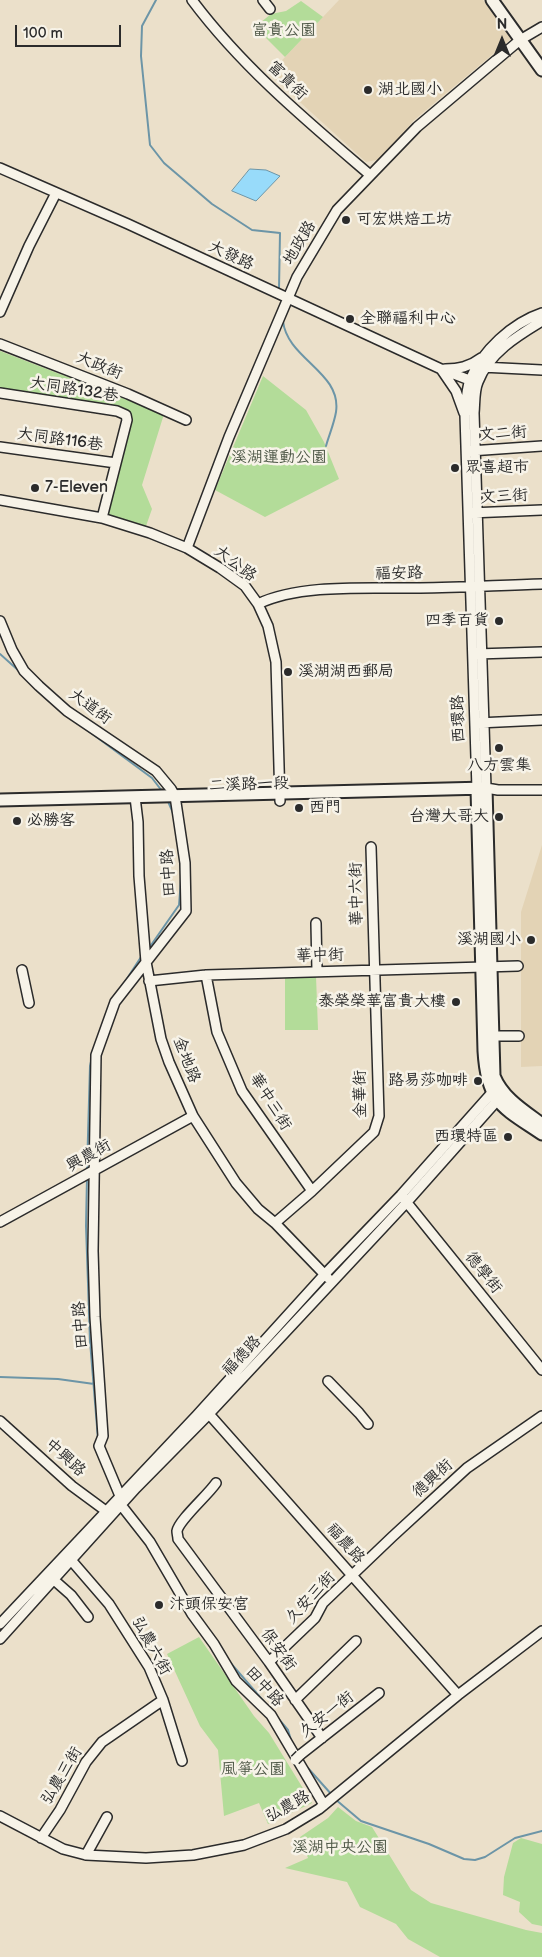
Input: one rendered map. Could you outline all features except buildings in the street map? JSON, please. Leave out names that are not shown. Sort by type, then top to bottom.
[{"type":"main road","points":[[492,0],[542,70]]},
{"type":"main road","name":"二溪路一段","points":[[0,807],[136,801],[482,792]]},
{"type":"main road","name":"西環路","points":[[482,792],[487,967],[485,1068],[487,1082],[498,1093]]},
{"type":"main road","name":"二溪路一段","points":[[0,800],[136,801]]},
{"type":"main road","name":"西環路","points":[[487,967],[493,1036],[494,1076],[498,1093]]},
{"type":"main road","points":[[498,1093],[542,1124]]},
{"type":"main road","points":[[498,1093],[506,1110],[542,1134]]},
{"type":"street","name":"富貴街","points":[[192,0],[210,23],[255,72],[304,119],[370,175]]},
{"type":"street","points":[[263,0],[270,9]]},
{"type":"street","name":"地政路","points":[[187,548],[229,437],[297,277],[337,210],[417,127],[520,40],[542,27]]},
{"type":"street","name":"大發路","points":[[0,168],[128,224],[288,299],[473,382]]},
{"type":"street","points":[[0,312],[29,246],[56,193]]},
{"type":"street","name":"西環路","points":[[482,792],[470,451],[464,415],[473,382],[482,367],[485,355],[511,330],[542,312]]},
{"type":"street","name":"西環路","points":[[482,367],[512,339],[542,321]]},
{"type":"street","name":"大政街","points":[[0,344],[128,394],[186,420]]},
{"type":"street","points":[[441,369],[456,369],[470,366],[485,355]]},
{"type":"street","points":[[482,367],[542,370]]},
{"type":"street","points":[[441,369],[456,391],[464,415]]},
{"type":"street","name":"西環路","points":[[470,451],[474,413],[473,382]]},
{"type":"street","name":"大同路132巷","points":[[0,393],[118,411],[126,415],[127,420],[102,518]]},
{"type":"street","name":"文二街","points":[[470,451],[542,446]]},
{"type":"street","name":"大同路116巷","points":[[0,447],[116,463]]},
{"type":"street","name":"大公路","points":[[0,500],[102,518],[150,533],[187,548],[245,586],[258,604],[268,626],[276,662],[280,797]]},
{"type":"street","name":"文三街","points":[[472,513],[542,510]]},
{"type":"street","name":"福安路","points":[[258,604],[273,596],[316,591],[475,588],[542,584]]},
{"type":"street","name":"大道街","points":[[0,621],[12,650],[24,671],[39,686],[81,720],[156,771],[170,800]]},
{"type":"street","points":[[477,654],[542,652]]},
{"type":"street","points":[[479,722],[542,720]]},
{"type":"street","name":"二溪路一段","points":[[482,792],[542,790]]},
{"type":"street","name":"田中路","points":[[170,800],[185,863],[186,912],[115,1002],[96,1055],[93,1251],[95,1317],[103,1436],[99,1446],[121,1500],[150,1542],[192,1614],[236,1681],[270,1715],[297,1757],[330,1800]]},
{"type":"street","name":"金地路","points":[[136,801],[139,876],[146,962],[166,1055],[193,1116],[236,1183],[258,1209],[275,1222],[328,1278]]},
{"type":"street","name":"華中六街","points":[[371,847],[374,970]]},
{"type":"street","points":[[316,923],[317,971]]},
{"type":"street","name":"華中街","points":[[149,981],[206,975],[518,966]]},
{"type":"street","points":[[22,970],[29,1003]]},
{"type":"street","name":"金華街","points":[[312,1191],[374,1132],[377,1124],[379,1116],[374,970]]},
{"type":"street","name":"華中三街","points":[[206,975],[217,1032],[242,1091],[312,1191]]},
{"type":"street","points":[[493,1036],[519,1036]]},
{"type":"street","name":"福德路","points":[[0,1624],[109,1513],[211,1400],[404,1198],[498,1093]]},
{"type":"street","name":"興農街","points":[[0,1222],[193,1116]]},
{"type":"street","points":[[275,1222],[312,1191]]},
{"type":"street","name":"德學街","points":[[404,1198],[542,1370]]},
{"type":"street","name":"福德路","points":[[121,1500],[209,1414],[328,1278]]},
{"type":"street","points":[[328,1381],[368,1424]]},
{"type":"street","name":"福農路","points":[[209,1414],[458,1694]]},
{"type":"street","name":"德興街","points":[[353,1576],[392,1536],[467,1468],[542,1416]]},
{"type":"street","name":"中興路","points":[[0,1421],[72,1486],[109,1513]]},
{"type":"street","name":"保安街","points":[[216,1483],[209,1494],[182,1522],[177,1530],[178,1539],[269,1662],[322,1738]]},
{"type":"street","name":"福德路","points":[[0,1639],[54,1580],[109,1513]]},
{"type":"street","name":"弘農六街","points":[[71,1560],[109,1604],[149,1667],[163,1700],[182,1761]]},
{"type":"street","name":"久安三街","points":[[269,1662],[315,1618],[324,1603],[353,1576]]},
{"type":"street","points":[[54,1580],[71,1595],[88,1617]]},
{"type":"street","name":"弘農路","points":[[0,1816],[63,1849],[86,1855],[146,1858],[193,1856],[244,1845],[286,1829],[330,1800],[458,1694],[542,1631]]},
{"type":"street","points":[[295,1700],[356,1641]]},
{"type":"street","name":"久安一街","points":[[297,1757],[379,1693]]},
{"type":"street","name":"弘農三街","points":[[41,1838],[60,1810],[86,1762],[102,1742],[163,1700]]},
{"type":"street","points":[[86,1855],[107,1817]]},
{"type":"shaded area","name":"湖北國小","points":[[339,0],[483,0],[511,39],[413,121],[382,159],[366,162],[269,74]]},
{"type":"shaded area","name":"溪湖國小","points":[[542,845],[542,1066],[521,1067],[521,912]]},
{"type":"green space","name":"富貴公園","points":[[301,1],[323,17],[285,57],[255,27],[271,14],[286,11]]},
{"type":"green space","points":[[0,351],[164,414],[142,485],[152,509],[146,526],[107,514],[129,418],[0,391]]},
{"type":"green space","name":"溪湖運動公園","points":[[263,376],[306,410],[324,442],[339,479],[265,517],[215,490]]},
{"type":"green space","points":[[285,976],[316,976],[318,1030],[285,1030]]},
{"type":"green space","name":"風箏公園","points":[[199,1637],[254,1716],[269,1733],[312,1803],[268,1824],[259,1803],[224,1816],[218,1750],[200,1726],[167,1654]]},
{"type":"green space","name":"溪湖中央公園","points":[[338,1807],[356,1821],[372,1827],[411,1890],[431,1903],[542,1933],[542,1957],[440,1957],[408,1939],[396,1924],[360,1907],[347,1882],[285,1868],[308,1858],[300,1837],[328,1818]]},
{"type":"green space","points":[[521,1838],[542,1844],[542,1926],[532,1924],[519,1912],[520,1902],[503,1895],[504,1877],[513,1843]]},
{"type":"water","points":[[250,169],[266,170],[280,176],[256,201],[232,191]]},
{"type":"waterway","points":[[156,0],[142,26],[141,56],[150,145],[164,163],[212,204],[252,230],[280,233],[279,289]]},
{"type":"waterway","points":[[283,321],[287,334],[294,346],[323,376],[331,386],[336,398],[336,412],[326,446]]},
{"type":"waterway","points":[[0,654],[19,671]]},
{"type":"waterway","points":[[83,727],[152,778],[162,791]]},
{"type":"waterway","points":[[167,799],[173,813]]},
{"type":"waterway","points":[[149,948],[179,905],[181,880]]},
{"type":"waterway","points":[[119,991],[141,957]]},
{"type":"waterway","points":[[87,1170],[90,1066],[92,1057]]},
{"type":"waterway","points":[[87,1177],[86,1226],[90,1341],[98,1439]]},
{"type":"waterway","points":[[0,1377],[58,1379],[94,1384]]},
{"type":"waterway","points":[[228,1660],[266,1704]]},
{"type":"waterway","points":[[277,1717],[288,1730],[291,1740]]},
{"type":"waterway","points":[[307,1767],[332,1795]]},
{"type":"waterway","points":[[335,1799],[361,1821],[429,1844],[464,1859],[475,1860],[485,1857],[515,1838],[542,1831]]},
{"type":"place","name":"湖北國小","points":[[368,90]]},
{"type":"place","name":"可宏烘焙工坊","points":[[346,220]]},
{"type":"place","name":"全聯福利中心","points":[[350,319]]},
{"type":"place","name":"眾喜超市","points":[[455,468]]},
{"type":"place","name":"7-Eleven","points":[[35,488]]},
{"type":"place","name":"四季百貨","points":[[499,621]]},
{"type":"place","name":"溪湖湖西郵局","points":[[288,672]]},
{"type":"place","name":"八方雲集","points":[[499,748]]},
{"type":"place","name":"西門","points":[[299,808]]},
{"type":"place","name":"台灣大哥大","points":[[499,817]]},
{"type":"place","name":"必勝客","points":[[17,821]]},
{"type":"place","name":"溪湖國小","points":[[531,940]]},
{"type":"place","name":"泰榮榮華富貴大樓","points":[[456,1002]]},
{"type":"place","name":"路易莎咖啡","points":[[478,1081]]},
{"type":"place","name":"西環特區","points":[[508,1137]]},
{"type":"place","name":"汴頭保安宮","points":[[159,1605]]}]
